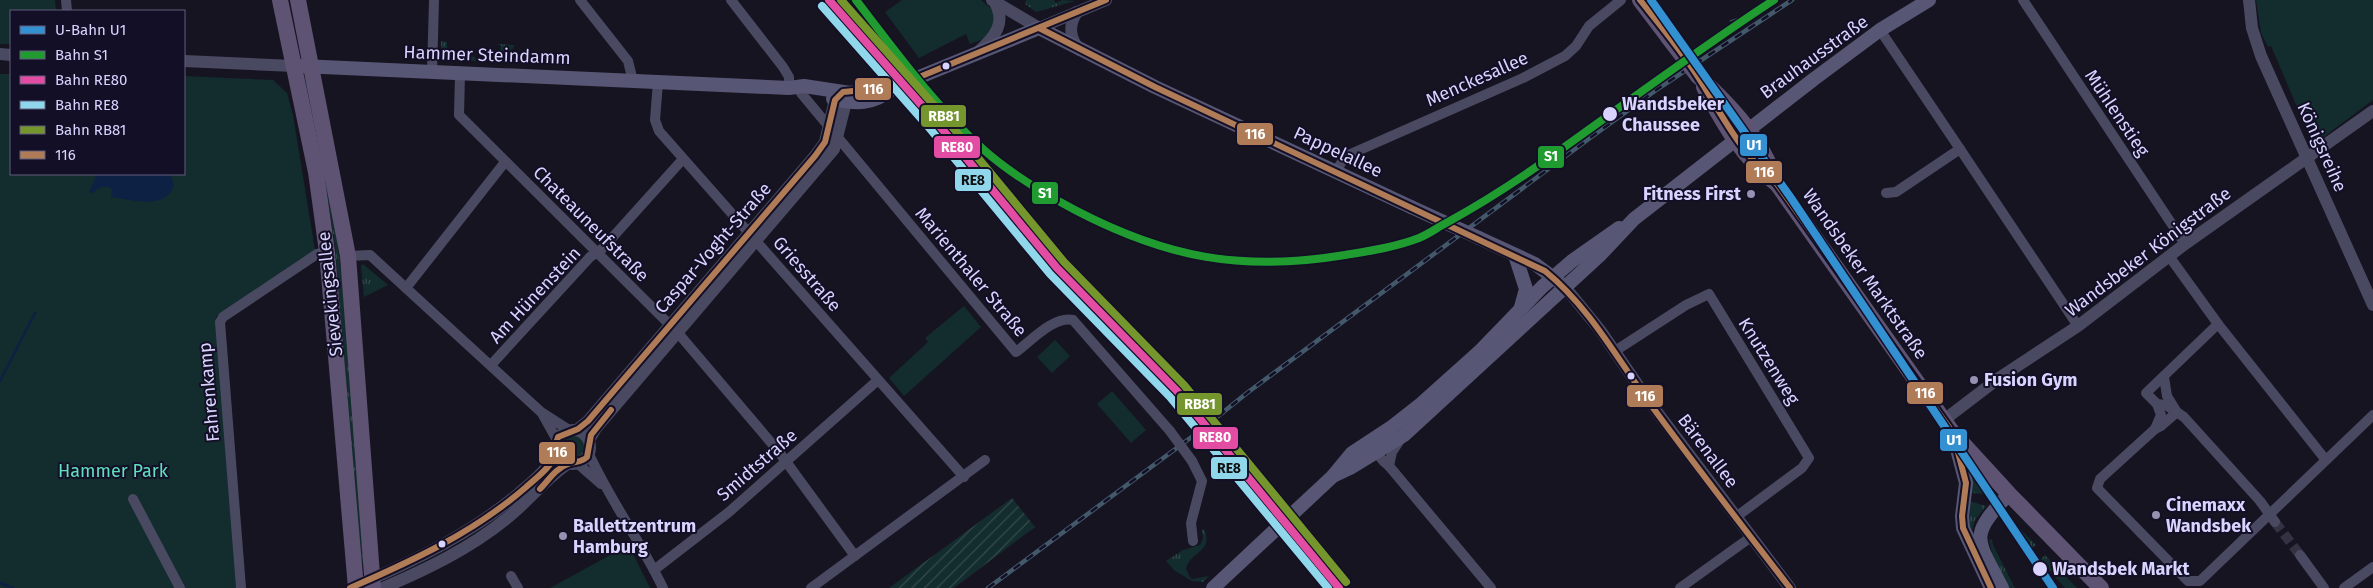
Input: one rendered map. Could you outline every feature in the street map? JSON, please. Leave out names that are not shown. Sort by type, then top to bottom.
[{"type":"main road","name":"Sievekingsallee","points":[[280,0],[316,172],[327,252],[354,587]]},
{"type":"main road","name":"Sievekingsallee","points":[[298,0],[348,256],[376,585]]},
{"type":"main road","name":"Wandsbeker Marktstraße","points":[[1640,0],[1698,76],[1733,109],[1741,134],[1760,171],[1778,184],[1948,427],[2009,494],[2101,588]]},
{"type":"main road","name":"Brauhausstraße","points":[[1634,220],[1741,134],[1880,30],[1929,0]]},
{"type":"main road","name":"Hammer Steindamm","points":[[294,66],[633,80],[795,90],[841,98],[856,103],[872,101],[883,97],[895,87],[1038,28]]},
{"type":"main road","name":"Pappelallee","points":[[1038,28],[1335,172],[1515,255],[1565,286]]},
{"type":"main road","points":[[1213,588],[1333,476],[1352,453],[1421,404],[1553,277],[1600,240],[1634,220]]},
{"type":"main road","points":[[1333,476],[1404,436],[1601,254],[1634,220]]},
{"type":"main road","points":[[1515,255],[1526,289],[1520,308]]},
{"type":"main road","points":[[1948,427],[1966,483],[1962,516],[1963,528],[1992,588]]},
{"type":"main road","points":[[2002,588],[1981,544],[1980,533],[1988,517],[2009,494]]},
{"type":"street","points":[[432,72],[434,0]]},
{"type":"street","points":[[580,0],[628,61],[633,80]]},
{"type":"street","name":"Marienthaler Straße","points":[[731,0],[783,67],[795,90],[838,137],[1016,352],[1052,325],[1067,319],[1073,320],[1080,326],[1192,460],[1202,480],[1191,523],[1192,541]]},
{"type":"street","points":[[993,0],[1038,28]]},
{"type":"street","points":[[979,51],[995,36],[999,27],[1000,16],[993,0]]},
{"type":"street","name":"Hammer Steindamm","points":[[1038,28],[1106,0]]},
{"type":"street","name":"Menckesallee","points":[[1335,172],[1346,156],[1523,78],[1565,56],[1576,46],[1589,26],[1621,0]]},
{"type":"street","name":"Mühlenstieg","points":[[2023,0],[2185,244]]},
{"type":"street","name":"Königsreihe","points":[[2249,0],[2252,28],[2261,56],[2308,156],[2373,304]]},
{"type":"street","points":[[1077,12],[1072,20],[1071,34],[1074,43],[1080,50]]},
{"type":"street","points":[[1880,30],[2078,326]]},
{"type":"street","name":"Hammer Steindamm","points":[[185,61],[294,66]]},
{"type":"street","name":"Chateauneufstraße","points":[[460,74],[458,115],[674,328],[728,390],[786,462],[855,556]]},
{"type":"street","name":"Griesstraße","points":[[658,82],[656,124],[683,158],[964,476]]},
{"type":"street","name":"Caspar-Voght-Straße","points":[[589,440],[596,428],[674,328],[752,236],[816,156],[825,142],[841,98]]},
{"type":"street","name":"Caspar-Voght-Straße","points":[[752,236],[834,149],[838,137],[841,98]]},
{"type":"street","name":"Wandsbeker Königstraße","points":[[1948,427],[2000,378],[2078,326],[2185,244],[2373,111]]},
{"type":"street","points":[[1886,193],[1896,192],[1960,150]]},
{"type":"street","name":"Am Hünenstein","points":[[491,365],[683,158]]},
{"type":"street","points":[[406,288],[505,162]]},
{"type":"street","name":"Fahrenkamp","points":[[241,588],[220,322],[223,317],[317,254],[327,252]]},
{"type":"street","points":[[348,256],[370,256],[542,412],[573,430],[584,434],[589,440],[589,454],[604,486],[663,588]]},
{"type":"street","points":[[2169,256],[2218,324],[2325,460]]},
{"type":"street","name":"Bärenallee","points":[[1565,286],[1615,351],[1648,400],[1790,588]]},
{"type":"street","name":"Knutzenweg","points":[[1615,351],[1686,306],[1709,294],[1808,458],[1802,468],[1736,518]]},
{"type":"street","points":[[2155,429],[2161,415],[2156,404],[2146,393],[2218,324]]},
{"type":"street","name":"Caspar-Voght-Straße","points":[[376,585],[466,533],[509,501],[543,472],[562,434],[588,421],[674,328]]},
{"type":"street","points":[[2164,377],[2167,396],[2177,412]]},
{"type":"street","name":"Smidtstraße","points":[[654,570],[729,512],[878,380]]},
{"type":"street","points":[[2156,404],[2166,405],[2184,417],[2260,501],[2272,518]]},
{"type":"street","points":[[542,412],[562,460],[573,463],[604,486]]},
{"type":"street","points":[[2177,412],[2155,429],[2100,479],[2097,484],[2098,492],[2188,581],[2200,580],[2242,540],[2272,518],[2325,460],[2373,415]]},
{"type":"street","points":[[1385,430],[1377,451],[1380,459],[1389,466],[1491,588]]},
{"type":"street","points":[[1389,466],[1392,452],[1404,436]]},
{"type":"street","name":"Caspar-Voght-Straße","points":[[354,587],[376,585],[414,575],[470,546],[514,513],[573,463],[589,454]]},
{"type":"street","points":[[811,588],[985,460]]},
{"type":"street","points":[[133,499],[180,588]]},
{"type":"street","points":[[1680,588],[1751,537]]},
{"type":"street","points":[[2300,555],[2324,588]]},
{"type":"street","points":[[2344,588],[2373,567]]},
{"type":"street","points":[[511,576],[518,588]]},
{"type":"green space","points":[[0,0],[55,0],[56,10],[10,10],[10,44],[0,44]]},
{"type":"green space","points":[[902,0],[981,0],[993,10],[996,22],[984,39],[970,44],[966,34],[919,58],[885,12]]},
{"type":"green space","points":[[1026,0],[1054,0],[1056,3],[1062,0],[1075,1],[1036,12],[1025,4]]},
{"type":"green space","points":[[2256,0],[2373,0],[2373,100],[2321,139],[2316,140],[2309,135],[2271,46],[2268,47],[2261,33]]},
{"type":"green space","points":[[441,41],[447,42],[447,53],[475,57],[476,61],[441,60]]},
{"type":"green space","points":[[498,44],[514,45],[513,49],[511,49],[513,63],[498,62],[501,46]]},
{"type":"green space","name":"Hammer Park","points":[[0,74],[10,74],[10,175],[185,175],[185,76],[273,80],[287,93],[293,115],[315,250],[216,317],[236,588],[0,588]]},
{"type":"green space","points":[[305,85],[309,85],[334,213],[342,280],[366,562],[361,564],[335,246],[321,156]]},
{"type":"green space","points":[[363,264],[388,285],[364,297],[361,266]]},
{"type":"green space","points":[[964,306],[981,327],[904,396],[889,378],[928,342],[925,338]]},
{"type":"green space","points":[[1055,340],[1070,356],[1052,373],[1037,357]]},
{"type":"green space","points":[[1112,391],[1146,430],[1131,443],[1097,404]]},
{"type":"green space","points":[[574,435],[582,438],[585,446],[582,454],[574,457],[566,454],[563,446],[566,438]]},
{"type":"green space","points":[[1973,475],[1995,497],[1993,500],[1982,493],[1972,493],[1971,477]]},
{"type":"green space","points":[[1012,498],[1035,527],[954,588],[889,588]]},
{"type":"green space","points":[[1969,501],[1986,506],[1975,520],[1971,533],[1968,526]]},
{"type":"green space","points":[[2016,525],[2036,545],[2031,550],[2012,530]]},
{"type":"green space","points":[[1204,529],[1206,542],[1204,547],[1192,558],[1186,568],[1192,579],[1209,576],[1203,582],[1192,581],[1174,570],[1166,561],[1183,550],[1200,545],[1203,538],[1202,530]]},
{"type":"green space","points":[[1992,539],[1993,545],[2015,588],[2008,588],[1993,556],[1989,540]]},
{"type":"green space","points":[[629,546],[650,588],[550,588],[623,548]]},
{"type":"green space","points":[[2045,555],[2077,588],[2065,588],[2040,560]]},
{"type":"water","points":[[97,175],[171,175],[174,186],[163,199],[146,202],[111,197],[112,189],[107,187],[99,188],[93,193],[89,192]]},
{"type":"waterway","points":[[0,381],[35,313]]},
{"type":"waterway","points":[[0,583],[13,588]]},
{"type":"tunnel","points":[[2275,522],[2300,555]]},
{"type":"tram line","points":[[1730,21],[1755,12]]},
{"type":"railway","points":[[988,588],[1590,138],[1659,88],[1792,0]]},
{"type":"metro line","name":"U1","points":[[1651,0],[1791,198],[2053,588]]},
{"type":"rail line","name":"RE80","points":[[829,0],[933,118],[1057,268],[1177,391],[1339,588]]},
{"type":"rail line","name":"RB81","points":[[841,0],[940,112],[1064,262],[1184,385],[1346,582]]},
{"type":"rail line","name":"S1","points":[[856,0],[917,78],[949,115],[984,150],[1028,183],[1075,210],[1142,240],[1206,257],[1272,262],[1308,260],[1363,252],[1401,244],[1426,235],[1521,177],[1694,54],[1774,0]]},
{"type":"rail line","name":"RE8","points":[[822,6],[926,124],[1050,274],[1170,397],[1328,588]]},
{"type":"transit line","name":"116","points":[[350,588],[419,556],[463,532],[505,504],[542,473],[556,455],[558,437],[578,429],[588,421],[815,156],[825,142],[835,100],[843,92],[895,87],[1106,0]]},
{"type":"transit line","name":"116","points":[[1640,0],[1685,57],[1743,147],[1777,184],[1953,433],[1966,483],[1962,516],[1963,528],[1991,588]]},
{"type":"transit line","name":"116","points":[[1039,28],[1155,87],[1545,271],[1575,300],[1601,332],[1665,425],[1790,588]]},
{"type":"transit line","name":"116","points":[[540,489],[560,468],[587,457],[591,435],[611,410]]},
{"type":"place","name":"Wandsbeker Chaussee","points":[[1610,114]]},
{"type":"place","name":"Fitness First","points":[[1751,194]]},
{"type":"place","name":"Fusion Gym","points":[[1974,380]]},
{"type":"place","name":"Cinemaxx Wandsbek","points":[[2156,515]]},
{"type":"place","name":"Ballettzentrum Hamburg","points":[[563,536]]},
{"type":"place","name":"Wandsbek Markt","points":[[2040,569]]}]
